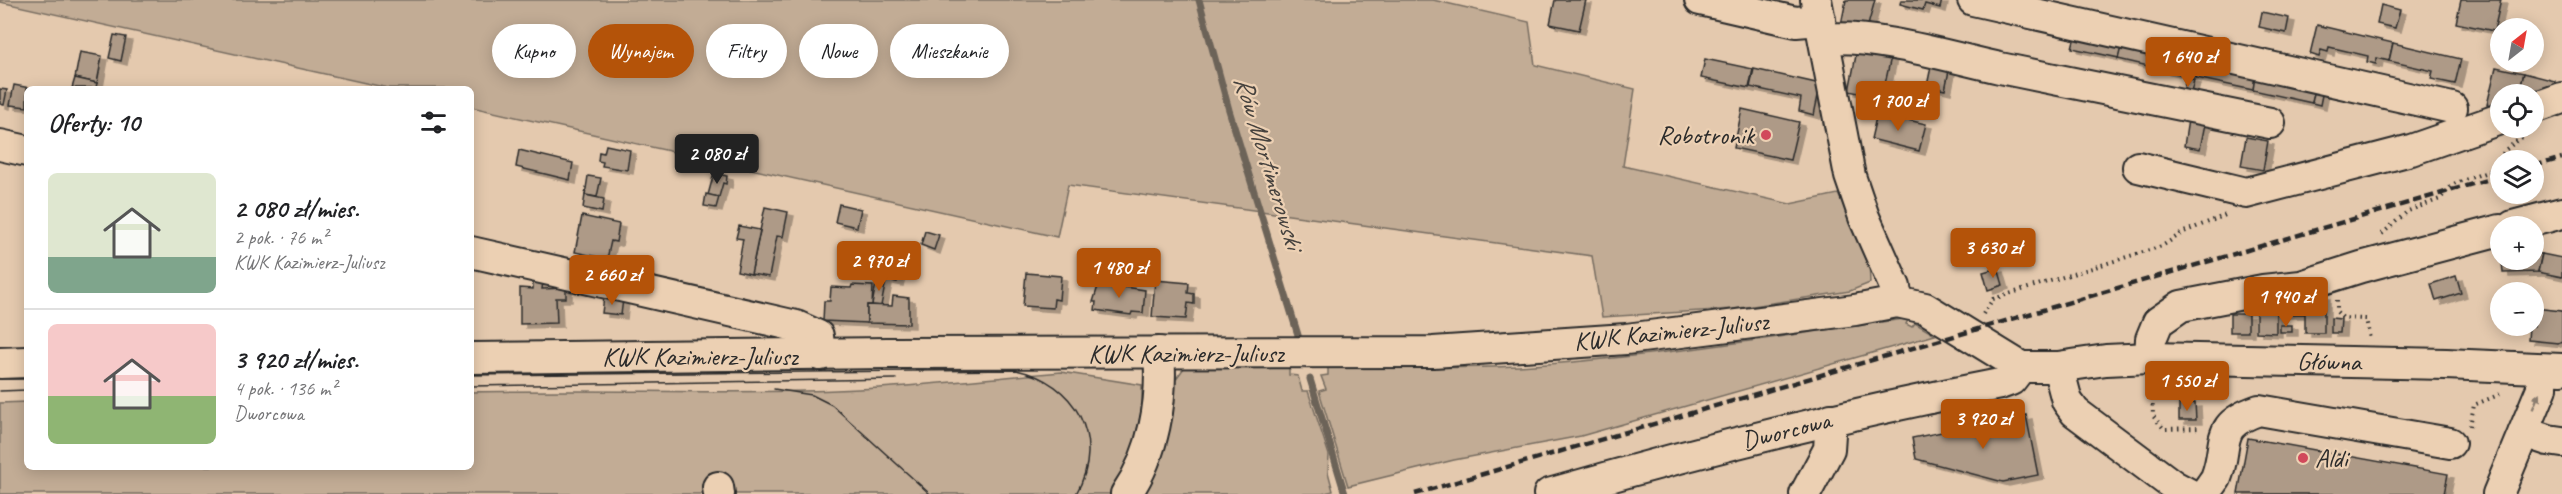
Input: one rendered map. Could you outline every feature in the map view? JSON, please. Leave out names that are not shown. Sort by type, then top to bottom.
[{"type":"street","points":[[1700,0],[1796,22],[1820,20],[1838,38],[1894,45],[2270,123]]},
{"type":"street","points":[[1973,0],[2452,108]]},
{"type":"street","points":[[1820,20],[1850,176],[1864,217],[1895,287],[1897,302],[1924,308],[2021,367]]},
{"type":"street","points":[[2138,167],[2246,193],[2411,150],[2490,122]]},
{"type":"street","points":[[0,145],[24,150]]},
{"type":"street","points":[[2544,218],[2562,213]]},
{"type":"street","points":[[2150,358],[2151,339],[2158,322],[2181,306],[2263,290],[2301,286],[2490,233]]},
{"type":"street","points":[[474,253],[796,326],[818,336],[820,355]]},
{"type":"street","name":"KWK Kazimierz-Juliusz","points":[[474,358],[1433,352],[1626,339],[1855,310],[1897,302]]},
{"type":"street","points":[[1126,494],[1148,453],[1159,391],[1159,352]]},
{"type":"street","name":"Główna","points":[[2021,367],[2058,367],[2106,360],[2150,358],[2446,364],[2552,369]]},
{"type":"street","points":[[0,363],[24,362]]},
{"type":"street","name":"Dworcowa","points":[[1548,494],[1831,419],[2000,384],[2011,380],[2021,367]]},
{"type":"street","points":[[2058,367],[2067,401],[2075,412],[2174,486],[2189,494]]},
{"type":"street","points":[[2498,494],[2541,388],[2552,369]]},
{"type":"street","points":[[2205,494],[2216,478],[2224,435],[2238,417],[2259,410],[2459,437]]},
{"type":"street","points":[[1805,494],[1829,449],[1831,419]]},
{"type":"street","points":[[2524,432],[2548,441],[2562,442]]},
{"type":"path","points":[[2370,343],[2370,331],[2366,319],[2343,318],[2337,312],[2337,286],[2360,261],[2370,243],[2408,211],[2440,199],[2453,184],[2493,170],[2505,150],[2534,129],[2536,117],[2548,103]]},
{"type":"path","points":[[1978,321],[1994,299],[2162,246],[2184,232],[2225,217],[2246,193]]},
{"type":"path","points":[[2152,387],[2153,416],[2164,429],[2198,427],[2224,435]]},
{"type":"path","points":[[2459,437],[2474,405]]},
{"type":"shaded area","points":[[0,0],[1433,0],[1529,22],[1535,65],[1635,89],[1623,166],[1790,204],[1838,194],[1869,259],[1870,283],[1850,291],[1733,309],[1602,317],[1592,256],[1068,185],[1057,237],[474,108],[474,86],[379,86],[0,2]]},
{"type":"shaded area","points":[[1908,320],[1906,324],[1912,327],[1915,323],[1935,335],[1581,436],[1454,460],[1348,486],[1319,391],[1326,389],[1321,376],[1328,375],[1328,367],[1519,366],[1615,358]]},
{"type":"shaded area","points":[[1289,367],[1289,375],[1298,376],[1302,391],[1308,391],[1329,455],[1328,472],[1333,491],[1322,494],[1140,494],[1172,384],[1184,368]]},
{"type":"shaded area","points":[[1061,372],[1142,385],[1142,409],[1126,475],[1111,494],[0,494],[0,403],[24,402],[24,470],[474,470],[474,392],[727,392],[903,386]]},
{"type":"building","points":[[1555,0],[1586,0],[1579,30],[1550,24]]},
{"type":"building","points":[[1846,0],[1875,0],[1867,29],[1840,30]]},
{"type":"building","points":[[1901,0],[1942,0],[1940,8],[1925,4],[1923,10],[1900,4]]},
{"type":"building","points":[[2461,0],[2501,0],[2497,18],[2490,18],[2490,30],[2456,23]]},
{"type":"building","points":[[2381,5],[2400,10],[2395,28],[2377,24]]},
{"type":"building","points":[[2262,12],[2289,18],[2286,33],[2259,27]]},
{"type":"building","points":[[2317,25],[2393,43],[2389,61],[2377,58],[2376,64],[2367,62],[2368,56],[2329,47],[2328,52],[2321,50],[2319,57],[2310,54]]},
{"type":"building","points":[[2077,28],[2123,39],[2119,58],[2072,48]]},
{"type":"building","points":[[114,35],[126,37],[121,61],[109,58]]},
{"type":"building","points":[[2123,39],[2178,52],[2174,72],[2118,59]]},
{"type":"building","points":[[2393,43],[2461,59],[2455,84],[2431,79],[2433,71],[2389,61]]},
{"type":"building","points":[[1858,45],[1892,52],[1882,98],[1849,91]]},
{"type":"building","points":[[80,52],[102,56],[97,83],[75,78]]},
{"type":"building","points":[[2178,52],[2199,57],[2196,78],[2176,73]]},
{"type":"building","points":[[1933,57],[1951,61],[1945,90],[1927,86]]},
{"type":"building","points":[[2199,58],[2256,70],[2253,90],[2196,78]]},
{"type":"building","points":[[1705,59],[1753,69],[1749,88],[1701,78]]},
{"type":"building","points":[[1754,69],[1816,83],[1819,91],[1814,115],[1799,111],[1801,98],[1750,87]]},
{"type":"building","points":[[2256,70],[2316,83],[2312,103],[2253,90]]},
{"type":"building","points":[[2495,72],[2524,73],[2521,84],[2492,84]]},
{"type":"building","points":[[2524,73],[2555,81],[2554,88],[2544,91],[2544,84],[2521,84]]},
{"type":"building","points":[[75,78],[97,83],[96,86],[73,86]]},
{"type":"building","points":[[2186,78],[2194,80],[2190,97],[2182,96]]},
{"type":"building","points":[[2316,83],[2324,85],[2320,105],[2312,103]]},
{"type":"building","points":[[14,85],[24,87],[24,107],[10,105]]},
{"type":"building","points":[[0,89],[7,90],[4,105],[0,104]]},
{"type":"building","name":"Robotronik","points":[[1742,109],[1799,122],[1790,160],[1734,148]]},
{"type":"building","points":[[1877,113],[1926,124],[1919,151],[1871,139]]},
{"type":"building","points":[[2188,120],[2205,124],[2200,149],[2184,146]]},
{"type":"building","points":[[2246,137],[2268,141],[2263,170],[2241,166]]},
{"type":"building","points":[[606,145],[630,150],[627,170],[602,166],[603,162],[598,161],[599,152],[604,153]]},
{"type":"building","points":[[519,150],[573,163],[570,180],[516,167]]},
{"type":"building","points":[[714,173],[727,176],[726,184],[723,183],[719,197],[708,195]]},
{"type":"building","points":[[588,176],[601,178],[597,197],[585,195]]},
{"type":"building","points":[[706,194],[719,197],[716,208],[704,206]]},
{"type":"building","points":[[585,195],[604,199],[602,212],[583,208]]},
{"type":"building","points":[[839,204],[861,209],[857,227],[835,222]]},
{"type":"building","points":[[765,207],[788,212],[783,237],[777,236],[769,277],[751,274]]},
{"type":"building","points":[[582,216],[619,224],[616,242],[611,241],[607,259],[575,252]]},
{"type":"building","points":[[739,226],[760,230],[751,274],[737,271],[743,239],[736,238]]},
{"type":"building","points":[[925,231],[939,235],[934,250],[921,245]]},
{"type":"building","points":[[2544,254],[2562,258],[2562,277],[2538,272],[2544,270]]},
{"type":"building","points":[[881,265],[900,269],[897,282],[878,278]]},
{"type":"building","points":[[1998,268],[2003,285],[1988,290],[1983,272]]},
{"type":"building","points":[[2503,270],[2538,270],[2538,272],[2503,273]]},
{"type":"building","points":[[1026,273],[1061,276],[1059,300],[1054,299],[1053,308],[1023,306]]},
{"type":"building","points":[[2456,276],[2461,293],[2436,301],[2431,284]]},
{"type":"building","points":[[877,278],[886,280],[881,306],[872,305]]},
{"type":"building","points":[[1155,280],[1189,283],[1188,293],[1194,294],[1194,304],[1188,303],[1186,319],[1152,317]]},
{"type":"building","points":[[533,282],[543,282],[542,289],[566,288],[566,298],[556,298],[557,323],[520,324],[520,288],[533,289]]},
{"type":"building","points":[[1099,283],[1145,290],[1143,313],[1132,312],[1131,315],[1095,310],[1096,302],[1093,302]]},
{"type":"building","points":[[852,285],[873,286],[872,305],[867,305],[867,323],[823,321],[824,301],[830,301],[831,287],[851,288]]},
{"type":"building","points":[[2324,295],[2324,333],[2305,333],[2305,314],[2276,314],[2276,333],[2256,332],[2256,299]]},
{"type":"building","points":[[893,296],[909,298],[909,324],[867,323],[867,305],[892,306]]},
{"type":"building","points":[[604,297],[623,299],[621,315],[602,313]]},
{"type":"building","points":[[2544,309],[2562,311],[2562,341],[2558,343],[2528,340],[2528,336],[2544,336]]},
{"type":"building","points":[[2230,314],[2248,314],[2248,332],[2230,332]]},
{"type":"building","points":[[2331,318],[2341,319],[2340,333],[2331,333]]},
{"type":"building","points":[[2280,325],[2292,325],[2292,332],[2280,332]]},
{"type":"building","points":[[2195,403],[2196,420],[2179,420],[2179,404]]},
{"type":"building","points":[[2026,415],[2038,475],[2003,482],[1916,459],[1912,438]]},
{"type":"building","name":"Aldi","points":[[2248,438],[2448,474],[2444,494],[2238,494]]},
{"type":"waterway","name":"Rów Mortimerowski","points":[[1199,0],[1229,110],[1298,335]]},
{"type":"waterway","name":"Rów Mortimerowski","points":[[1310,379],[1345,494]]},
{"type":"tram line","points":[[474,375],[1016,370],[1037,377],[1055,387],[1069,400],[1080,416],[1086,434],[1088,453],[1085,473],[1076,494]]},
{"type":"tram line","points":[[0,379],[24,379]]},
{"type":"tram line","points":[[474,386],[896,379]]},
{"type":"tram line","points":[[774,389],[812,395],[832,405],[930,494]]},
{"type":"tram line","points":[[0,391],[24,390]]},
{"type":"railway","points":[[2544,163],[2562,158]]},
{"type":"railway","points":[[1415,494],[2490,179]]},
{"type":"place","name":"Robotronik","points":[[1766,135]]},
{"type":"place","name":"Aldi","points":[[2303,458]]}]
